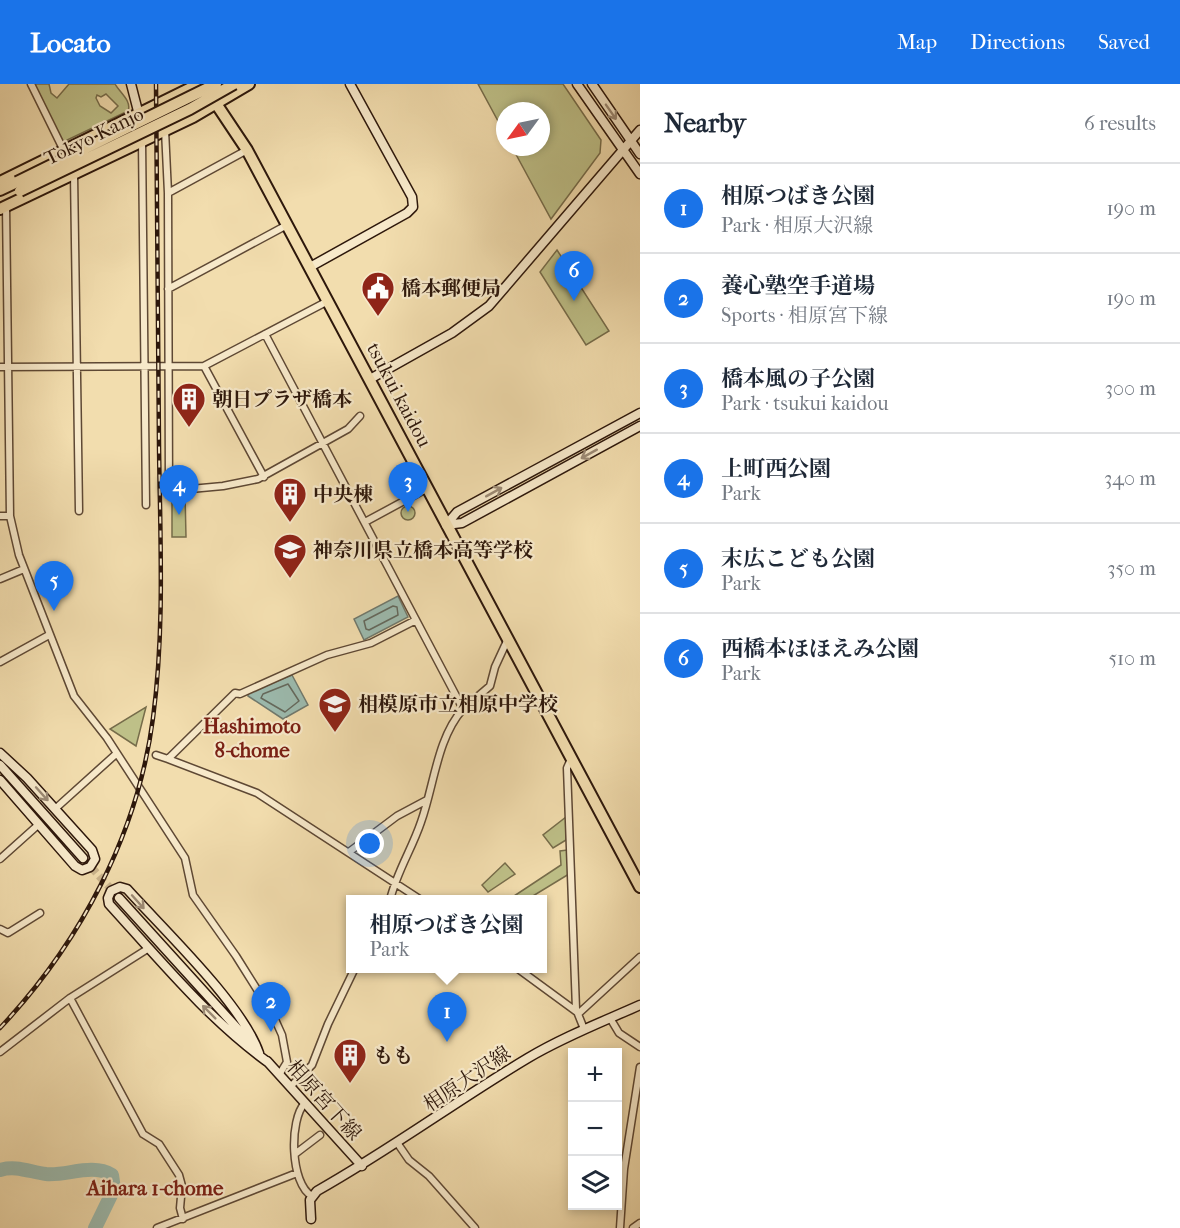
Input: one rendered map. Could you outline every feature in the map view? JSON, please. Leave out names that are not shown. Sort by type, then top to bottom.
[{"type":"highway","points":[[0,182],[201,84]]},
{"type":"highway","name":"tsukui kaidou","points":[[201,84],[247,150],[640,887]]},
{"type":"highway","name":"Tokyo Kanjo","points":[[2,206],[19,187],[216,84]]},
{"type":"highway","name":"Tokyo Kanjo","points":[[0,190],[19,187],[190,109],[234,84]]},
{"type":"highway","points":[[2,206],[216,105],[249,84]]},
{"type":"highway","points":[[106,132],[105,136],[112,150],[117,153]]},
{"type":"street","points":[[31,84],[63,151]]},
{"type":"street","points":[[131,84],[139,115]]},
{"type":"street","points":[[310,267],[407,213],[413,207],[412,197],[350,84]]},
{"type":"street","points":[[577,84],[640,174]]},
{"type":"street","points":[[592,84],[640,154]]},
{"type":"street","points":[[165,130],[168,193],[169,491],[223,486],[264,477],[348,429],[360,416]]},
{"type":"street","points":[[370,379],[452,333],[489,306],[640,130]]},
{"type":"street","points":[[142,141],[146,505]]},
{"type":"street","points":[[168,193],[247,150]]},
{"type":"street","points":[[74,174],[79,511]]},
{"type":"street","points":[[2,206],[8,367],[10,516],[24,569],[78,703],[116,754],[185,858],[197,903],[236,956],[278,1025],[287,1059],[286,1067],[279,1075]]},
{"type":"street","points":[[168,289],[287,225]]},
{"type":"street","points":[[0,367],[204,366],[328,300]]},
{"type":"street","points":[[264,334],[464,709]]},
{"type":"street","points":[[204,366],[264,477]]},
{"type":"street","points":[[446,525],[457,512],[640,413]]},
{"type":"street","points":[[446,525],[462,523],[640,426]]},
{"type":"street","points":[[365,522],[428,488]]},
{"type":"street","points":[[0,516],[10,516]]},
{"type":"street","points":[[0,579],[24,569]]},
{"type":"street","points":[[168,759],[234,694],[327,655],[371,643],[416,620]]},
{"type":"street","points":[[0,662],[49,635]]},
{"type":"street","points":[[391,895],[394,881],[420,826],[445,743],[464,709],[490,686],[495,667],[507,641]]},
{"type":"street","points":[[0,753],[93,852],[95,859],[90,867],[84,870],[77,868],[0,780]]},
{"type":"street","points":[[55,809],[116,754]]},
{"type":"street","points":[[156,755],[258,793],[414,895]]},
{"type":"street","points":[[571,759],[567,768],[577,1012],[584,1029]]},
{"type":"street","points":[[0,765],[83,858]]},
{"type":"street","points":[[349,852],[398,815],[427,800]]},
{"type":"street","points":[[0,859],[38,825]]},
{"type":"street","points":[[259,1053],[254,1038],[217,989],[127,889],[120,886],[114,889],[109,895],[109,904],[226,1029],[269,1063]]},
{"type":"street","name":"相原宮下線","points":[[119,898],[362,1166]]},
{"type":"street","points":[[8,933],[40,913]]},
{"type":"street","points":[[0,929],[8,933],[12,940]]},
{"type":"street","points":[[0,1052],[70,998],[149,948]]},
{"type":"street","points":[[577,1012],[640,957]]},
{"type":"street","points":[[290,1087],[312,1065],[328,1024],[353,973]]},
{"type":"street","points":[[523,973],[577,1012]]},
{"type":"street","points":[[70,998],[143,1134],[159,1144],[179,1175],[183,1219]]},
{"type":"street","name":"相原大沢線","points":[[315,1193],[398,1144],[527,1058],[584,1029],[640,1005]]},
{"type":"street","points":[[610,1018],[619,1033],[640,1047]]},
{"type":"street","points":[[620,1228],[624,1169],[640,1067]]},
{"type":"street","points":[[304,1102],[296,1115],[295,1154],[302,1189],[315,1193],[309,1206],[312,1223]]},
{"type":"street","points":[[295,1154],[320,1135]]},
{"type":"street","points":[[398,1144],[409,1160],[429,1176],[475,1228]]},
{"type":"street","points":[[157,1228],[297,1173]]},
{"type":"street","points":[[633,1228],[640,1223]]},
{"type":"green space","points":[[33,84],[49,84],[51,93],[57,98],[69,84],[115,84],[127,100],[128,111],[61,143]],"holes":[[[106,94],[118,106],[111,113],[100,106],[97,95],[101,97]]]},
{"type":"green space","points":[[478,84],[563,84],[601,140],[600,153],[551,219],[517,156],[550,156],[550,102],[496,102],[496,117]]},
{"type":"green space","points":[[557,250],[609,331],[586,345],[540,272]]},
{"type":"green space","points":[[185,493],[186,537],[172,537],[172,494]]},
{"type":"green space","points":[[408,506],[413,508],[415,513],[413,518],[408,520],[403,518],[401,513],[403,508]]},
{"type":"green space","points":[[146,707],[136,746],[110,729]]},
{"type":"green space","points":[[566,817],[566,840],[553,848],[543,835]]},
{"type":"green space","points":[[567,850],[569,874],[535,895],[516,895],[561,865],[560,851]]},
{"type":"green space","points":[[505,863],[515,874],[488,892],[482,885]]},
{"type":"water","points":[[398,596],[408,617],[364,640],[354,619]]},
{"type":"water","points":[[292,675],[308,705],[283,719],[248,696],[248,693]]},
{"type":"waterway","points":[[0,1170],[17,1169],[46,1174],[96,1170],[112,1175],[114,1189],[95,1228]]},
{"type":"tunnel","points":[[83,858],[119,898]]},
{"type":"railway","points":[[0,1028],[56,960],[101,885],[134,803],[153,718],[157,684],[161,582],[156,84]]},
{"type":"place","name":"西橋本ほほえみ公園","points":[[574,301]]},
{"type":"place","name":"橋本郵便局","points":[[378,317]]},
{"type":"place","name":"朝日プラザ橋本","points":[[189,428]]},
{"type":"place","name":"橋本風の子公園","points":[[408,512]]},
{"type":"place","name":"上町西公園","points":[[179,515]]},
{"type":"place","name":"中央棟","points":[[290,523]]},
{"type":"place","name":"神奈川県立橋本高等学校","points":[[290,579]]},
{"type":"place","name":"末広こども公園","points":[[54,611]]},
{"type":"place","name":"相模原市立相原中学校","points":[[335,733]]},
{"type":"place","name":"養心塾空手道場","points":[[271,1032]]},
{"type":"place","name":"相原つばき公園","points":[[447,1042]]},
{"type":"place","name":"もも","points":[[350,1084]]},
{"type":"district","name":"Hashimoto 8-chome","points":[[252,738]]},
{"type":"district","name":"Aihara 1-chome","points":[[155,1188]]}]
